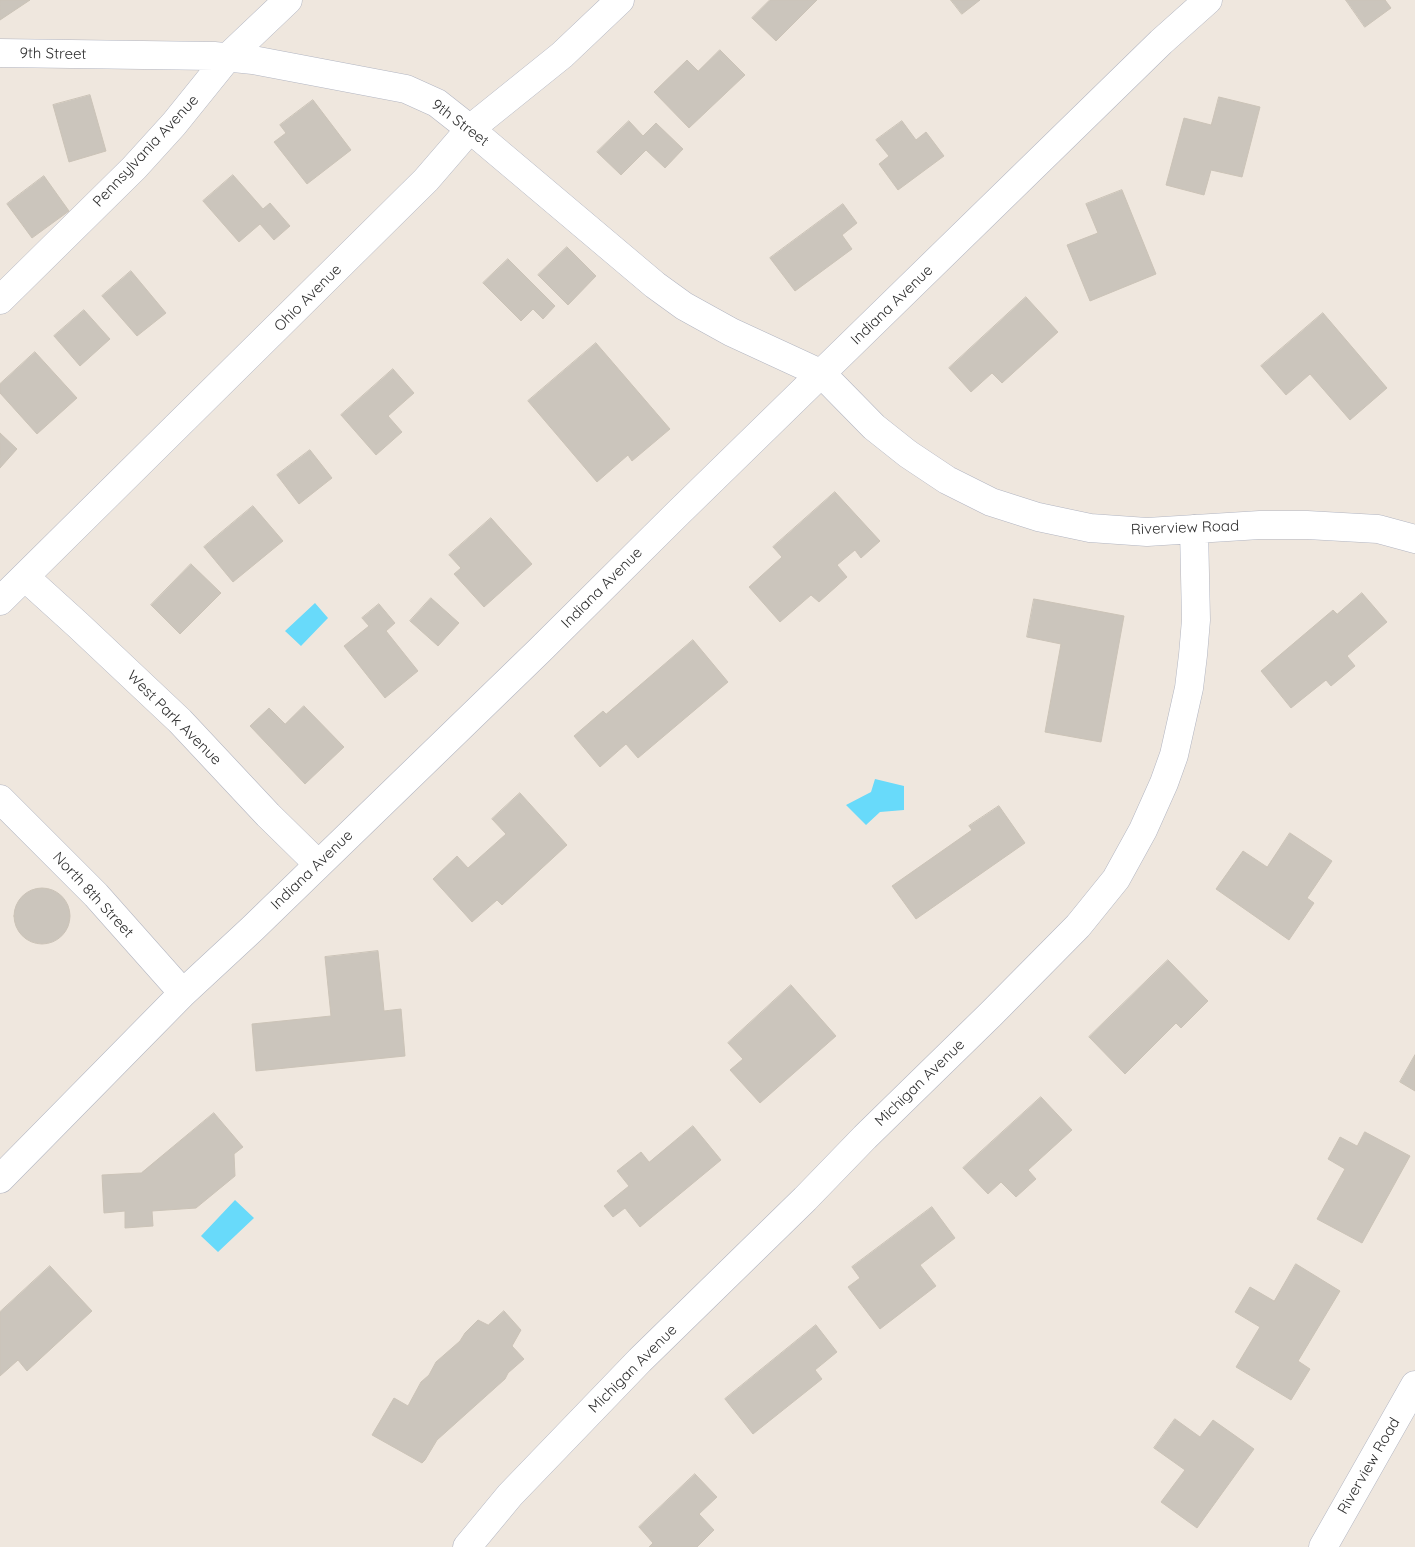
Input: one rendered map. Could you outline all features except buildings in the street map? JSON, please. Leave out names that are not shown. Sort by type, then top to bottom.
[{"type":"street","name":"Pennsylvania Avenue","points":[[0,300],[134,168],[174,124],[228,57],[288,0]]},
{"type":"street","name":"Ohio Avenue","points":[[0,601],[426,180],[470,129],[562,55],[620,0]]},
{"type":"street","name":"Indiana Avenue","points":[[0,1179],[183,993],[540,650],[1161,42],[1208,0]]},
{"type":"street","name":"9th Street","points":[[0,53],[228,57],[406,89],[437,103],[684,306],[731,332],[822,374]]},
{"type":"street","name":"Riverview Road","points":[[822,374],[874,426],[908,454],[948,480],[991,502],[1038,518],[1090,528],[1147,532],[1260,524],[1307,525],[1378,529],[1415,539]]},
{"type":"street","name":"Michigan Avenue","points":[[468,1547],[510,1495],[640,1360],[991,1014],[1078,926],[1116,879],[1143,830],[1164,783],[1174,755],[1189,688],[1196,620],[1194,529]]},
{"type":"street","name":"West Park Avenue","points":[[24,577],[180,721],[268,815],[318,864]]},
{"type":"street","name":"North 8th Street","points":[[0,799],[96,895],[183,993]]},
{"type":"street","name":"Riverview Road","points":[[1323,1547],[1415,1385]]},
{"type":"water","points":[[315,603],[328,618],[301,646],[285,631]]},
{"type":"water","points":[[875,779],[904,786],[904,810],[880,812],[866,825],[846,805],[871,792]]},
{"type":"water","points":[[235,1200],[254,1218],[218,1252],[201,1236]]}]
